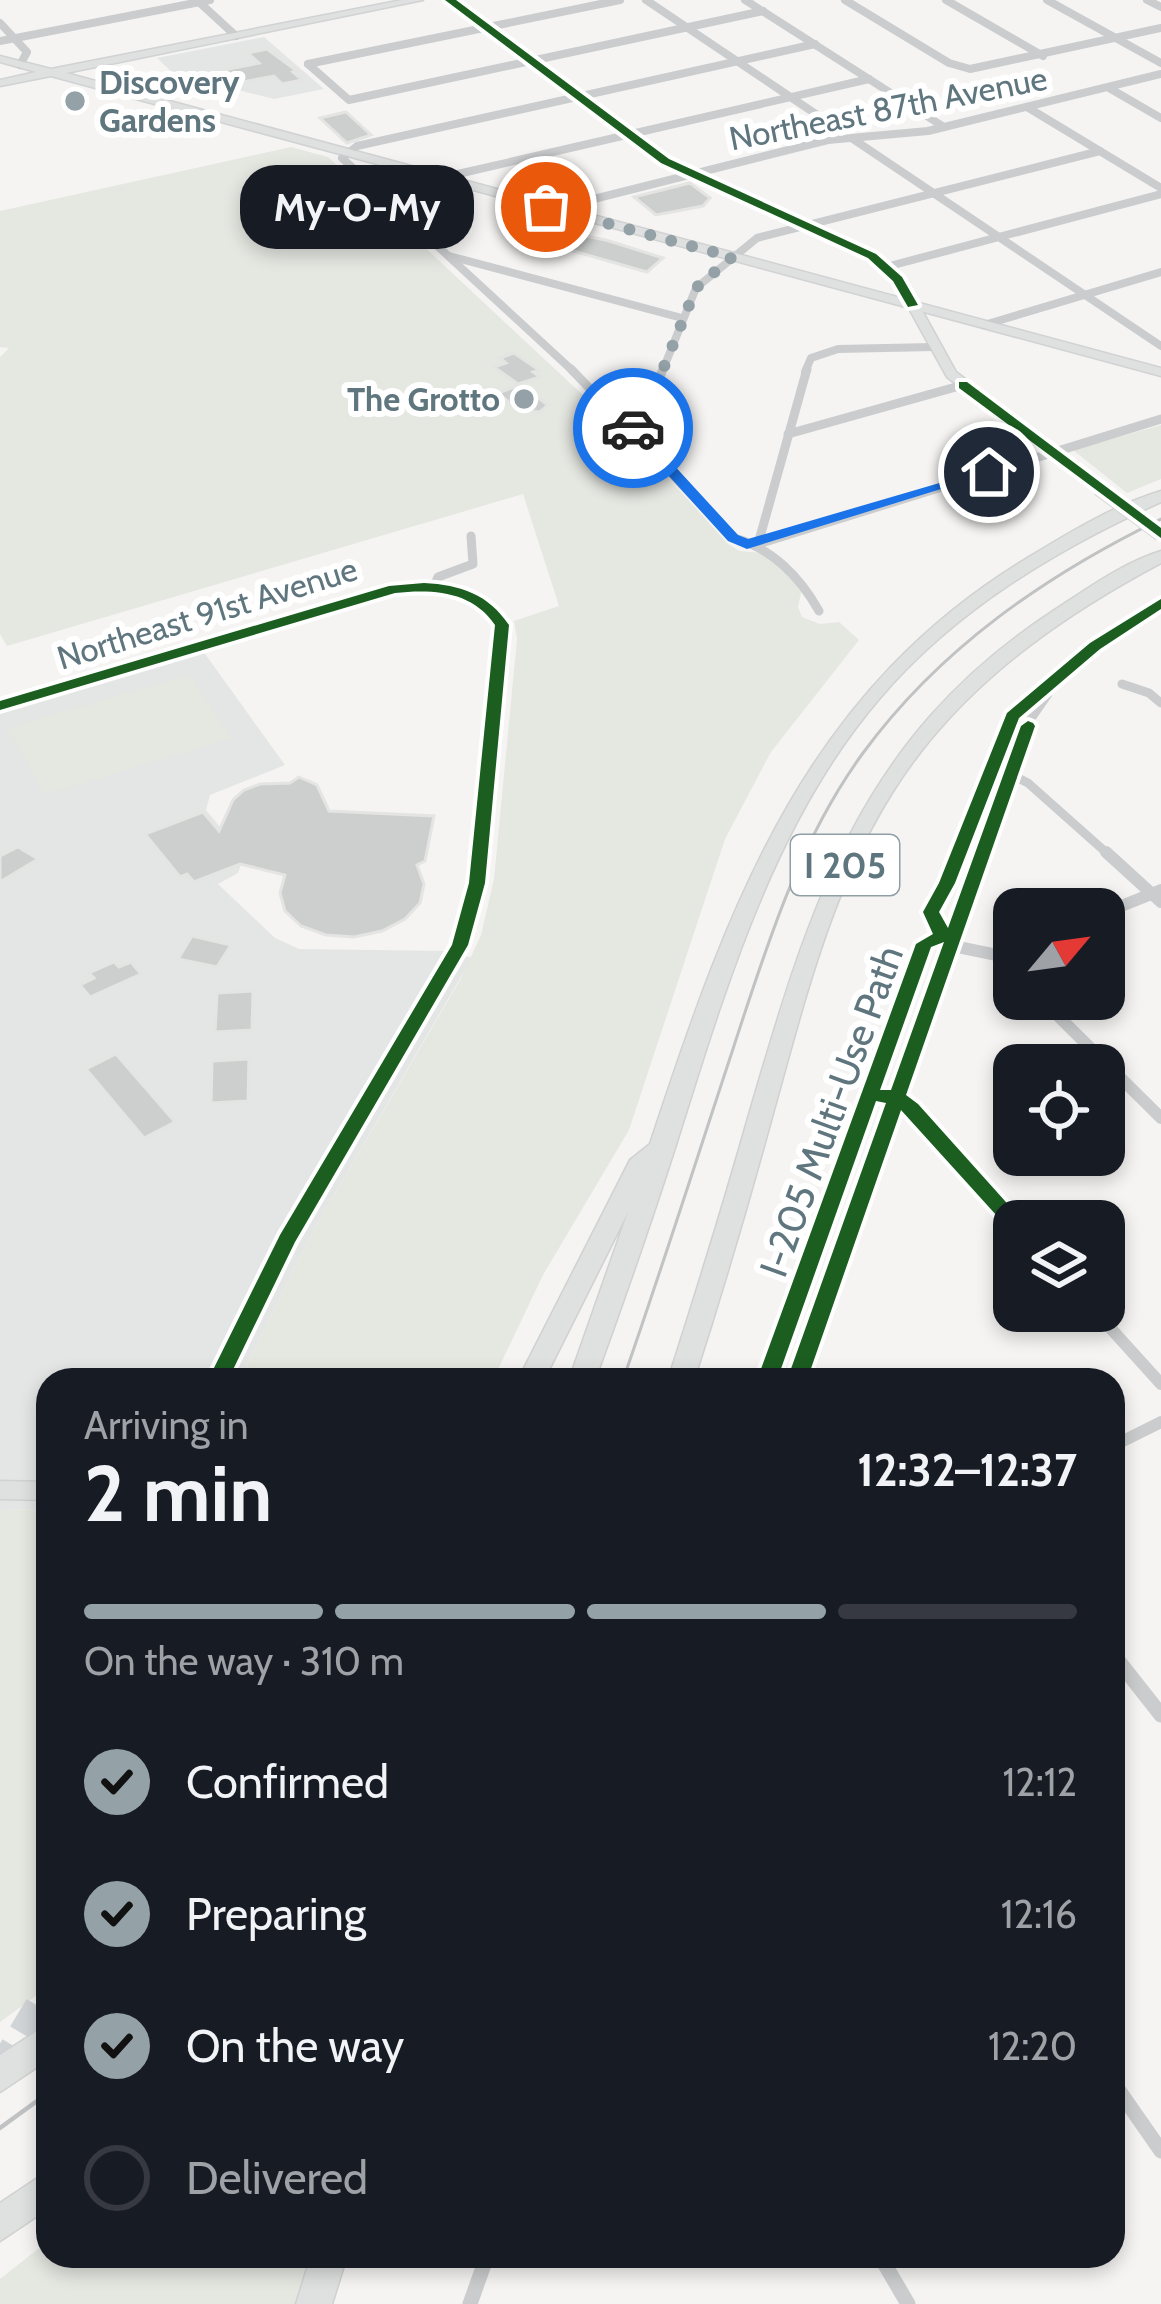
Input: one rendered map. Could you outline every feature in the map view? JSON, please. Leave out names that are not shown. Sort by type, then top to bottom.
[{"type":"highway","name":"I 205","points":[[586,1368],[764,873],[796,808],[845,729],[911,658],[985,596],[1065,544],[1161,496]]},
{"type":"highway","name":"I 205","points":[[685,1368],[804,973],[861,830],[908,756],[966,689],[1035,631],[1161,556]]},
{"type":"highway","points":[[1119,577],[1161,569]]},
{"type":"highway","points":[[537,1368],[639,1166],[664,1146]]},
{"type":"highway","points":[[0,2075],[36,2049]]},
{"type":"highway","points":[[0,2224],[36,2197]]},
{"type":"highway","points":[[314,2304],[325,2268]]},
{"type":"main road","points":[[0,83],[418,0]]},
{"type":"main road","points":[[0,59],[1159,369]]},
{"type":"street","points":[[0,40],[210,0]]},
{"type":"street","points":[[450,0],[629,135],[688,173],[807,225],[886,267],[933,347],[963,385],[1161,535]]},
{"type":"street","points":[[620,0],[308,64],[349,100],[763,11]]},
{"type":"street","points":[[646,0],[1161,346]]},
{"type":"street","points":[[745,0],[944,127]]},
{"type":"street","points":[[844,0],[964,68],[981,69],[1161,28]]},
{"type":"street","points":[[946,0],[1042,56]]},
{"type":"street","points":[[1047,0],[1161,63]]},
{"type":"street","points":[[1147,0],[1161,7]]},
{"type":"street","points":[[199,2],[236,36]]},
{"type":"street","points":[[0,23],[28,54],[20,65]]},
{"type":"street","points":[[814,44],[346,152],[344,161],[629,424],[733,538],[758,544],[805,586],[819,611]]},
{"type":"street","name":"Northeast 87th Avenue","points":[[554,209],[848,136],[901,135],[944,127],[1161,74]]},
{"type":"street","points":[[449,181],[458,174],[869,79]]},
{"type":"street","points":[[1108,87],[1161,118]]},
{"type":"street","points":[[1027,107],[1161,191]]},
{"type":"street","points":[[629,424],[644,416],[699,284],[761,236],[1100,151]]},
{"type":"street","points":[[886,267],[1161,191]]},
{"type":"street","points":[[448,256],[682,318]]},
{"type":"street","points":[[984,325],[1161,272]]},
{"type":"street","points":[[758,544],[811,358],[818,353],[933,347]]},
{"type":"street","points":[[788,434],[963,385]]},
{"type":"street","points":[[758,544],[1161,419]]},
{"type":"street","name":"Northeast 91st Avenue","points":[[0,706],[384,592],[433,588],[439,577],[475,560],[472,536]]},
{"type":"street","points":[[224,1368],[287,1240],[446,970],[469,922],[502,630],[496,615],[477,599],[433,588]]},
{"type":"street","points":[[1122,684],[1149,693],[1161,703]]},
{"type":"street","points":[[801,1368],[953,946],[956,920],[1030,720],[1048,694]]},
{"type":"street","points":[[1012,775],[1028,783],[1158,896]]},
{"type":"street","points":[[1125,906],[1158,896]]},
{"type":"street","points":[[953,946],[993,954]]},
{"type":"street","points":[[1062,1020],[1161,1118]]},
{"type":"street","points":[[896,1097],[993,1200]]},
{"type":"street","points":[[1114,1332],[1161,1384]]},
{"type":"street","points":[[1125,1440],[1161,1422]]},
{"type":"street","points":[[0,1490],[36,1491]]},
{"type":"street","points":[[1125,1669],[1161,1714]]},
{"type":"street","points":[[1125,2099],[1161,2151]]},
{"type":"street","points":[[470,2304],[484,2268]]},
{"type":"street","points":[[887,2268],[908,2304]]},
{"type":"shaded area","points":[[264,37],[324,89],[274,99],[189,78],[180,80],[157,58]]},
{"type":"shaded area","points":[[291,147],[328,157],[616,426],[641,462],[652,460],[728,544],[740,551],[765,553],[802,588],[798,607],[802,617],[820,624],[839,622],[859,640],[771,752],[725,839],[629,1130],[543,1275],[499,1368],[245,1368],[313,1231],[460,980],[481,935],[494,879],[517,639],[514,621],[559,606],[523,494],[7,646],[0,634],[0,357],[9,348],[0,347],[0,211]]},
{"type":"shaded area","points":[[1161,425],[1161,479],[1127,493],[1073,450]]},
{"type":"shaded area","points":[[203,651],[285,765],[210,795],[206,810],[244,856],[238,873],[218,884],[275,938],[299,949],[445,951],[472,958],[313,1231],[245,1368],[36,1368],[36,1509],[0,1510],[0,713]]},
{"type":"shaded area","points":[[189,675],[232,738],[45,795],[7,728]]},
{"type":"shaded area","points":[[36,1509],[36,1996],[0,2022],[0,1510]]},
{"type":"shaded area","points":[[36,2250],[36,2268],[308,2268],[297,2304],[0,2304],[0,2279]]},
{"type":"building","points":[[267,49],[302,80],[282,84],[274,76],[232,84],[219,71],[259,63],[248,53]]},
{"type":"building","points":[[346,112],[371,135],[347,143],[320,118]]},
{"type":"building","points":[[690,183],[710,198],[703,206],[656,215],[634,197]]},
{"type":"building","points":[[576,234],[663,258],[647,272],[559,247]]},
{"type":"building","points":[[514,353],[539,370],[533,372],[540,377],[518,384],[494,367],[506,363],[500,358]]},
{"type":"building","name":"The Grotto","points":[[520,385],[548,405],[540,412],[518,410],[498,393]]},
{"type":"building","points":[[299,777],[317,785],[329,811],[434,816],[425,861],[417,865],[424,884],[420,903],[405,919],[382,931],[354,937],[326,935],[301,926],[285,911],[280,893],[285,875],[240,864],[194,882],[187,874],[180,877],[145,834],[203,812],[219,831],[233,800],[244,790],[290,783]]},
{"type":"building","points":[[18,847],[38,859],[0,882],[0,856]]},
{"type":"building","points":[[192,936],[231,945],[217,967],[178,959]]},
{"type":"building","points":[[114,962],[119,967],[131,962],[141,974],[90,997],[80,985],[94,978],[89,973]]},
{"type":"building","points":[[253,991],[252,1030],[215,1032],[217,993]]},
{"type":"building","points":[[116,1054],[175,1122],[144,1138],[86,1069]]},
{"type":"building","points":[[249,1059],[248,1101],[211,1103],[212,1061]]},
{"type":"tunnel","points":[[0,2075],[36,2014]]},
{"type":"tram line","points":[[627,1368],[771,935],[802,859],[840,787],[893,715],[961,648],[1036,590],[1161,519]]},
{"type":"tram line","points":[[0,2128],[36,2102]]},
{"type":"cycle path","points":[[450,0],[665,161],[872,256],[898,279],[912,305]]},
{"type":"cycle path","points":[[963,385],[1161,534]]},
{"type":"cycle path","points":[[0,706],[394,589],[455,591],[482,603],[502,625],[477,883],[460,945],[287,1240],[224,1368]]},
{"type":"cycle path","name":"I-205 Multi-Use Path","points":[[771,1368],[924,944],[940,937],[942,931],[931,912],[947,883],[1012,716],[1095,646],[1161,603]]},
{"type":"cycle path","points":[[801,1368],[1028,726]]},
{"type":"cycle path","name":"I-205 Multi-Use Path","points":[[882,1096],[897,1097],[912,1109],[994,1200]]},
{"type":"way so far","points":[[546,207],[732,257],[696,288],[644,416],[629,424],[633,428]]},
{"type":"place","name":"Discovery Gardens","points":[[75,101]]},
{"type":"place","name":"My-O-My","points":[[546,207]]},
{"type":"place","name":"The Grotto","points":[[524,399]]},
{"type":"route","points":[[633,428],[733,538],[747,544],[989,472]]}]
